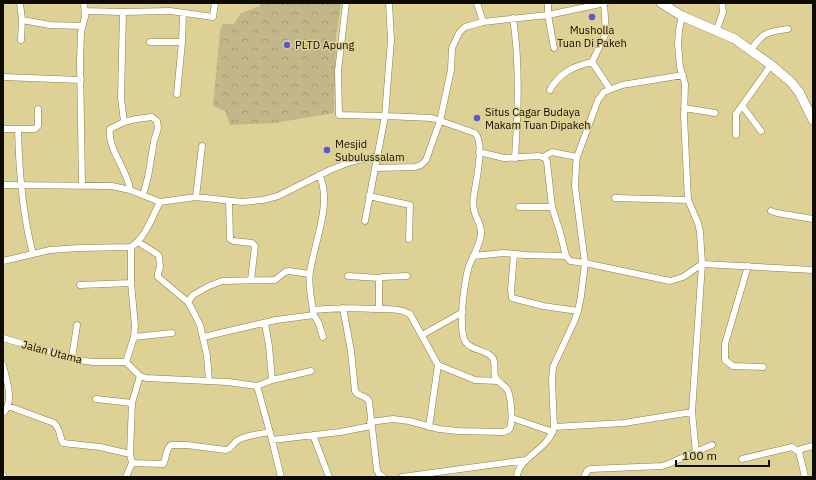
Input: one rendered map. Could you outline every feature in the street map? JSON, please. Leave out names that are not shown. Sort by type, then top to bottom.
[{"type":"street","points":[[20,3],[22,20],[21,40]]},
{"type":"street","points":[[82,186],[81,80],[84,3]]},
{"type":"street","points":[[84,11],[170,11],[213,17],[215,3]]},
{"type":"street","points":[[272,440],[313,435],[393,419],[409,421],[429,427],[458,431],[503,432],[510,428],[512,418],[510,397],[507,388],[498,381],[495,375],[494,361],[492,357],[473,348],[464,340],[462,323],[466,278],[473,256],[479,244],[481,229],[481,225],[475,214],[473,204],[478,169],[479,140],[476,134],[424,117],[339,115],[338,71],[346,3]]},
{"type":"street","points":[[365,221],[385,116],[391,40],[390,3]]},
{"type":"street","points":[[477,3],[483,22]]},
{"type":"street","points":[[548,3],[548,15],[554,48]]},
{"type":"street","points":[[376,168],[415,167],[426,160],[440,121],[451,70],[452,48],[454,41],[464,27],[483,22],[548,15],[604,3],[606,33],[592,62],[563,73],[550,90]]},
{"type":"street","points":[[662,3],[682,16],[735,39],[771,65],[791,82],[799,92],[813,118]]},
{"type":"street","points":[[716,32],[723,12],[722,3]]},
{"type":"street","points":[[123,12],[121,98],[124,122]]},
{"type":"street","points":[[177,94],[183,13]]},
{"type":"street","points":[[682,16],[679,30],[678,59],[685,84],[684,108],[688,200],[698,223],[700,232],[702,264],[692,412],[696,453]]},
{"type":"street","points":[[513,18],[517,51],[517,121],[515,158]]},
{"type":"street","points":[[22,20],[50,25],[82,26]]},
{"type":"street","points":[[751,50],[763,34],[788,29]]},
{"type":"street","points":[[150,42],[182,42]]},
{"type":"street","points":[[592,62],[610,89]]},
{"type":"street","points":[[736,135],[736,114],[743,107],[771,65]]},
{"type":"street","points":[[517,477],[519,469],[526,460],[545,444],[554,430],[552,380],[553,367],[578,312],[585,263],[575,186],[577,156],[600,96],[610,89],[648,80],[683,75]]},
{"type":"street","points":[[3,78],[81,80]]},
{"type":"street","points":[[743,107],[761,131]]},
{"type":"street","points":[[684,108],[715,113]]},
{"type":"street","points":[[3,129],[36,129],[38,109]]},
{"type":"street","points":[[130,190],[129,183],[116,152],[110,132],[112,127],[124,122],[149,117],[154,118],[157,120],[158,128],[143,195]]},
{"type":"street","points":[[18,129],[20,186],[24,217],[33,254]]},
{"type":"street","points":[[196,197],[202,146]]},
{"type":"street","points":[[479,152],[504,158],[543,157],[552,152],[577,156]]},
{"type":"street","points":[[3,186],[112,186],[130,190],[160,202],[196,197],[229,201],[253,201],[278,196],[319,175],[350,162],[378,156]]},
{"type":"street","points":[[543,157],[547,162],[552,207],[566,256],[570,261],[670,281],[683,278],[702,264],[813,270]]},
{"type":"street","points":[[319,175],[324,186],[325,203],[309,274],[313,313],[319,324],[322,337]]},
{"type":"street","points":[[369,196],[410,205],[409,239]]},
{"type":"street","points":[[615,198],[688,200]]},
{"type":"street","points":[[229,201],[230,239],[234,241],[252,243],[255,246],[251,280]]},
{"type":"street","points":[[3,262],[50,250],[131,247],[138,242],[160,202]]},
{"type":"street","points":[[519,207],[552,207]]},
{"type":"street","points":[[771,211],[813,219]]},
{"type":"street","points":[[138,242],[159,256],[159,279],[188,302],[200,325],[208,356],[209,381]]},
{"type":"street","points":[[131,247],[134,337],[126,362],[140,376],[152,379],[209,381],[257,386],[272,380],[311,371]]},
{"type":"street","points":[[473,256],[499,253],[566,256]]},
{"type":"street","points":[[514,254],[511,290],[512,298],[543,306],[578,312]]},
{"type":"street","points":[[748,266],[725,344],[725,360],[733,366],[763,367]]},
{"type":"street","points":[[188,302],[193,295],[222,281],[275,280],[285,272],[289,271],[309,274]]},
{"type":"street","points":[[348,276],[380,278],[407,276]]},
{"type":"street","points":[[379,309],[380,278]]},
{"type":"street","points":[[80,285],[131,283]]},
{"type":"street","points":[[203,337],[343,308],[400,310],[410,314],[438,365],[429,427]]},
{"type":"street","points":[[343,308],[351,351],[354,391],[368,400],[377,470],[382,477]]},
{"type":"street","points":[[422,335],[463,312]]},
{"type":"street","points":[[265,324],[269,346],[272,380]]},
{"type":"street","points":[[72,358],[77,325]]},
{"type":"street","points":[[134,337],[172,333]]},
{"type":"street","name":"Jalan Utama","points":[[3,338],[72,358],[93,362],[126,362]]},
{"type":"street","points":[[3,365],[9,393],[8,406],[3,413]]},
{"type":"street","points":[[438,365],[475,380],[498,381]]},
{"type":"street","points":[[126,477],[132,463],[130,454],[132,403],[140,376]]},
{"type":"street","points":[[257,386],[281,477]]},
{"type":"street","points":[[96,399],[132,403]]},
{"type":"street","points":[[8,406],[54,423],[59,429],[63,443],[100,446],[130,454]]},
{"type":"street","points":[[512,418],[554,430],[624,423],[692,412]]},
{"type":"street","points":[[132,463],[163,464],[168,448],[172,445],[187,445],[226,450],[243,438],[270,432]]},
{"type":"street","points":[[313,435],[329,477]]},
{"type":"street","points":[[584,477],[590,469],[662,466],[712,445]]},
{"type":"street","points":[[799,452],[802,449],[813,446]]},
{"type":"street","points":[[742,459],[792,448],[799,452],[805,477]]},
{"type":"street","points":[[402,477],[526,460]]},
{"type":"green space","points":[[260,3],[341,3],[336,37],[334,113],[275,123],[230,125],[225,111],[213,106],[222,24],[234,24],[241,13],[260,6]]},
{"type":"place","name":"Musholla Tuan Di Pakeh","points":[[592,17]]},
{"type":"place","name":"PLTD Apung","points":[[287,45]]},
{"type":"place","name":"Situs Cagar Budaya Makam Tuan Dipakeh","points":[[477,118]]},
{"type":"place","name":"Mesjid Subulussalam","points":[[327,150]]}]
